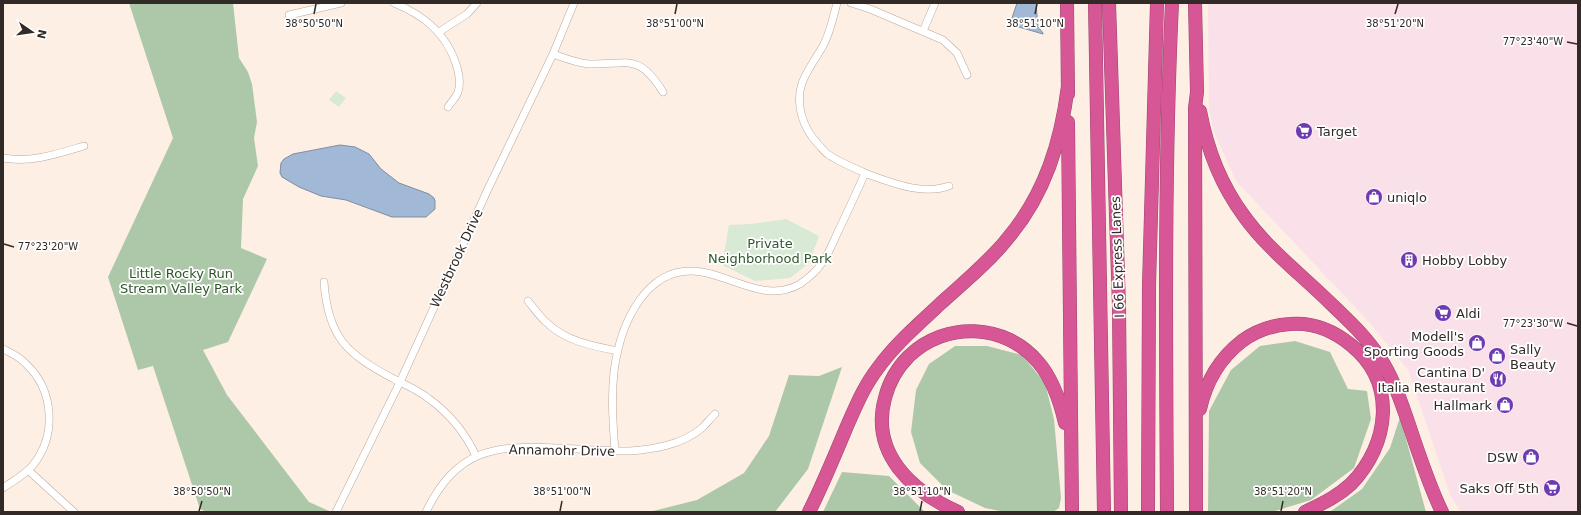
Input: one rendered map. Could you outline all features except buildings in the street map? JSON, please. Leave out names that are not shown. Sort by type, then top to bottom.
[{"type":"highway","points":[[1067,3],[1072,510]]},
{"type":"highway","points":[[1095,3],[1104,511]]},
{"type":"highway","name":"I 66 Express Lanes","points":[[1108,3],[1119,306],[1121,512]]},
{"type":"highway","points":[[1148,511],[1149,285],[1157,3]]},
{"type":"highway","points":[[1167,512],[1166,216],[1172,3]]},
{"type":"highway","points":[[1195,3],[1197,92],[1195,108],[1196,511]]},
{"type":"highway","points":[[809,512],[859,398],[876,369],[903,338],[998,250],[1022,221],[1043,185],[1057,146],[1068,86]]},
{"type":"highway","points":[[1197,92],[1211,154],[1230,196],[1244,217],[1268,244],[1369,342],[1396,388],[1431,488],[1442,512]]},
{"type":"highway","points":[[1196,441],[1201,405],[1209,382],[1223,359],[1247,338],[1270,328],[1296,324],[1321,328],[1344,339],[1364,358],[1378,382],[1384,407],[1382,429],[1367,464],[1350,484],[1332,498],[1305,512]]},
{"type":"highway","points":[[958,512],[933,499],[906,477],[889,456],[882,428],[883,404],[889,385],[898,370],[915,351],[942,336],[969,331],[991,333],[1012,340],[1029,352],[1047,374],[1060,405],[1067,431],[1071,469]]},
{"type":"street","points":[[289,15],[341,3]]},
{"type":"street","points":[[394,3],[417,13],[439,32],[449,48],[459,74],[458,90],[456,96],[448,107]]},
{"type":"street","points":[[439,32],[466,14],[477,3]]},
{"type":"street","name":"Westbrook Drive","points":[[336,512],[400,382],[488,189],[553,54],[574,3]]},
{"type":"street","points":[[837,3],[830,32],[807,71],[802,85],[800,97],[801,113],[805,126],[812,138],[828,154],[865,173],[887,181],[924,190],[949,186]]},
{"type":"street","points":[[851,3],[870,9],[942,40],[957,53],[967,75]]},
{"type":"street","points":[[923,31],[935,3]]},
{"type":"street","points":[[553,54],[580,63],[634,63],[649,72],[663,92]]},
{"type":"street","points":[[3,158],[16,160],[35,159],[84,146]]},
{"type":"street","points":[[614,451],[612,393],[618,351],[631,312],[641,297],[654,283],[667,276],[690,270],[706,273],[751,288],[768,291],[783,290],[800,283],[822,264],[865,173]]},
{"type":"street","points":[[324,282],[325,298],[333,327],[340,339],[351,352],[361,360],[428,398],[456,423],[469,440],[476,456]]},
{"type":"street","points":[[528,301],[546,323],[569,339],[618,351]]},
{"type":"street","points":[[3,348],[19,358],[31,369],[41,383],[47,399],[49,415],[47,435],[41,451],[28,470],[3,488]]},
{"type":"street","name":"Annamohr Drive","points":[[426,512],[451,474],[464,463],[476,456],[497,449],[522,446],[614,451],[647,450],[671,444],[692,436],[702,428],[714,414]]},
{"type":"street","points":[[28,470],[74,512]]},
{"type":"shaded area","points":[[1208,3],[1578,3],[1578,512],[1461,512],[1451,497],[1408,370],[1369,322],[1236,181],[1213,130],[1209,107]]},
{"type":"green space","name":"Little Rocky Run Stream Valley Park","points":[[129,3],[233,3],[239,58],[248,72],[252,84],[257,122],[254,138],[258,166],[243,199],[241,248],[267,259],[228,342],[203,350],[227,395],[309,502],[329,511],[328,512],[207,512],[200,509],[153,366],[138,370],[108,277],[173,138]]},
{"type":"green space","points":[[336,91],[346,98],[339,107],[329,100]]},
{"type":"green space","name":"Private Neighborhood Park","points":[[786,219],[819,236],[809,263],[790,278],[755,281],[722,265],[729,225],[751,224]]},
{"type":"green space","points":[[1295,341],[1330,352],[1348,389],[1367,391],[1371,419],[1354,468],[1311,500],[1272,512],[1208,512],[1209,411],[1231,370],[1260,346]]},
{"type":"green space","points":[[955,346],[987,346],[1022,355],[1045,383],[1054,419],[1061,498],[1059,508],[1053,512],[1005,512],[985,508],[947,490],[920,463],[911,432],[916,390],[929,364]]},
{"type":"green space","points":[[842,367],[808,469],[775,512],[649,512],[697,500],[744,473],[769,436],[789,375],[819,376]]},
{"type":"green space","points":[[1400,417],[1426,512],[1331,512],[1362,489],[1390,448]]},
{"type":"green space","points":[[842,472],[889,476],[925,512],[823,512]]},
{"type":"water","points":[[1017,3],[1036,3],[1038,27],[1043,34],[1012,25],[1014,22],[1012,18]]},
{"type":"water","points":[[340,145],[355,147],[369,154],[381,169],[399,183],[429,194],[434,198],[435,209],[426,217],[392,217],[346,200],[321,196],[299,187],[282,177],[280,173],[281,163],[284,159],[293,154]]},
{"type":"place","name":"Target","points":[[1304,131]]},
{"type":"place","name":"uniqlo","points":[[1374,197]]},
{"type":"place","name":"Hobby Lobby","points":[[1409,260]]},
{"type":"place","name":"Aldi","points":[[1443,313]]},
{"type":"place","name":"Modell's Sporting Goods","points":[[1477,343]]},
{"type":"place","name":"Sally Beauty","points":[[1497,356]]},
{"type":"place","name":"Cantina D' Italia Restaurant","points":[[1498,379]]},
{"type":"place","name":"Hallmark","points":[[1505,405]]},
{"type":"place","name":"DSW","points":[[1531,457]]},
{"type":"place","name":"Saks Off 5th","points":[[1552,488]]}]
